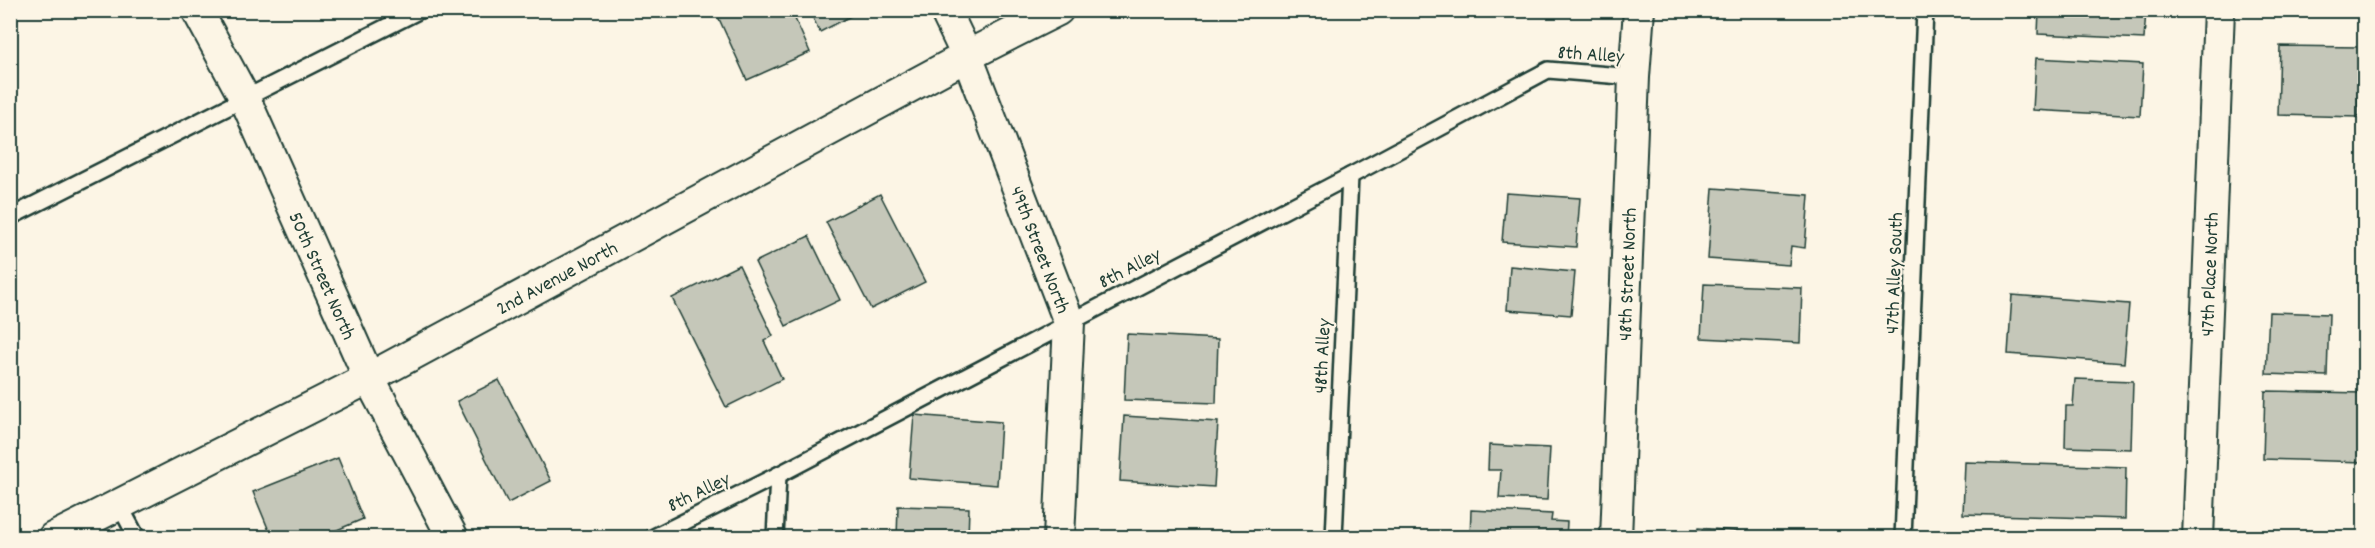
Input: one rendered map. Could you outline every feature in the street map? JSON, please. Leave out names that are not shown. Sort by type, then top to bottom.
[{"type":"street","name":"50th Street North","points":[[196,10],[245,99],[369,378],[453,537]]},
{"type":"street","name":"49th Street North","points":[[945,10],[967,56],[1069,322],[1059,537]]},
{"type":"street","name":"2nd Avenue North","points":[[52,537],[369,378],[967,56],[1058,10]]},
{"type":"street","name":"48th Street North","points":[[1616,537],[1634,77],[1639,10]]},
{"type":"street","name":"47th Place North","points":[[2198,537],[2218,10]]},
{"type":"lane","points":[[10,217],[420,10]]},
{"type":"lane","name":"47th Alley South","points":[[1903,537],[1925,10]]},
{"type":"lane","name":"8th Alley","points":[[652,537],[778,475],[1548,70],[1634,77]]},
{"type":"lane","name":"48th Alley","points":[[1334,537],[1350,176]]},
{"type":"lane","points":[[775,537],[778,475]]},
{"type":"lane","points":[[119,504],[137,537]]},
{"type":"building","points":[[715,10],[791,10],[810,52],[747,80]]},
{"type":"building","points":[[809,10],[856,10],[857,13],[820,32]]},
{"type":"building","points":[[2039,10],[2146,10],[2144,39],[2038,34]]},
{"type":"building","points":[[2280,46],[2359,47],[2358,117],[2278,115]]},
{"type":"building","points":[[2036,58],[2143,64],[2140,116],[2033,110]]},
{"type":"building","points":[[1713,188],[1809,195],[1805,248],[1791,246],[1789,265],[1708,259]]},
{"type":"building","points":[[1506,193],[1580,198],[1576,247],[1502,242]]},
{"type":"building","points":[[880,194],[925,282],[871,309],[826,222]]},
{"type":"building","points":[[809,236],[840,300],[786,326],[755,262]]},
{"type":"building","points":[[739,265],[773,336],[764,341],[782,379],[726,407],[672,298]]},
{"type":"building","points":[[1510,266],[1575,272],[1571,315],[1507,310]]},
{"type":"building","points":[[1704,284],[1802,288],[1800,343],[1701,338]]},
{"type":"building","points":[[2012,295],[2129,304],[2124,363],[2008,354]]},
{"type":"building","points":[[2269,312],[2329,314],[2327,376],[2266,374]]},
{"type":"building","points":[[1127,334],[1218,339],[1216,403],[1124,400]]},
{"type":"building","points":[[2075,379],[2133,381],[2131,449],[2065,447],[2066,406],[2073,406]]},
{"type":"building","points":[[499,380],[551,481],[508,503],[457,401]]},
{"type":"building","points":[[2265,391],[2364,393],[2364,462],[2263,459]]},
{"type":"building","points":[[914,415],[1001,422],[997,485],[909,478]]},
{"type":"building","points":[[1124,416],[1218,422],[1214,487],[1120,481]]},
{"type":"building","points":[[1489,445],[1550,448],[1547,500],[1499,498],[1501,470],[1488,470]]},
{"type":"building","points":[[338,458],[363,519],[318,538],[272,538],[253,492]]},
{"type":"building","points":[[1965,462],[2126,467],[2125,519],[1963,514]]},
{"type":"building","points":[[898,506],[969,508],[968,538],[897,538]]},
{"type":"building","points":[[1471,510],[1552,514],[1551,521],[1567,522],[1566,538],[1470,538]]},
{"type":"building","points":[[1698,528],[1786,535],[1786,538],[1697,538]]}]
